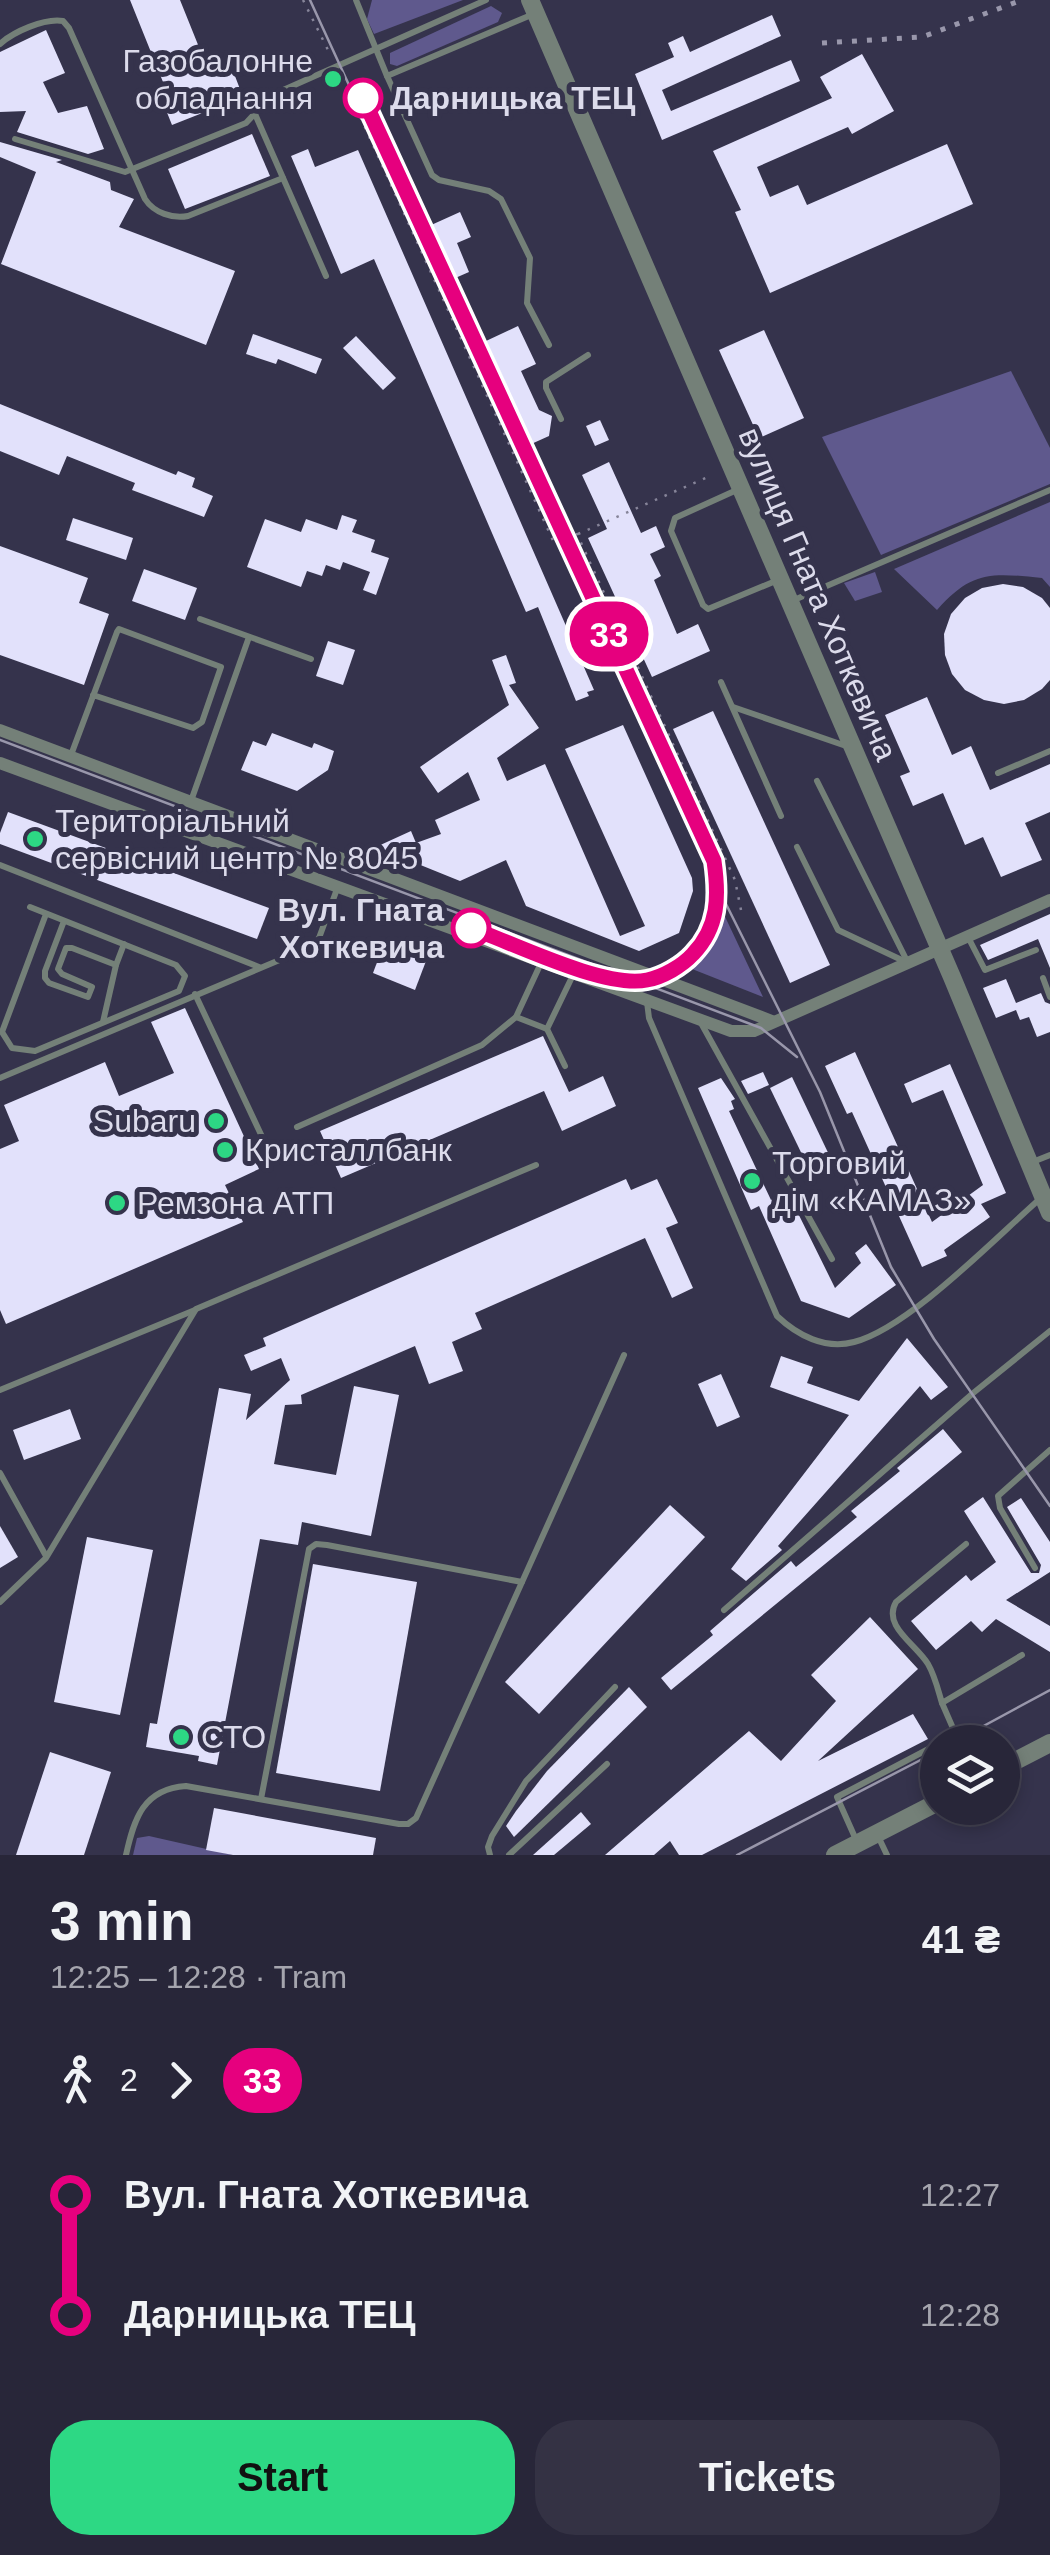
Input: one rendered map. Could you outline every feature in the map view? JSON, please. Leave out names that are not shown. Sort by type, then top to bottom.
[{"type":"street","name":"вулиця Гната Хоткевича","points":[[533,7],[1046,1205]]},
{"type":"street","points":[[0,730],[772,1021]]},
{"type":"street","points":[[0,762],[720,1030],[748,1032],[1050,900]]},
{"type":"street","points":[[1020,1759],[1050,1743]]},
{"type":"street","points":[[835,1855],[920,1811]]},
{"type":"lane","points":[[356,0],[432,175],[489,191],[501,199],[530,258],[528,303],[549,345]]},
{"type":"lane","points":[[15,138],[116,172],[134,168],[246,122],[272,95],[486,0]]},
{"type":"lane","points":[[387,76],[533,7]]},
{"type":"lane","points":[[0,44],[48,21],[63,21],[134,168],[147,204],[167,215],[182,217],[283,178]]},
{"type":"lane","points":[[255,114],[326,276]]},
{"type":"lane","points":[[561,419],[546,382],[588,355]]},
{"type":"lane","points":[[740,489],[676,518],[671,531],[708,609],[779,579]]},
{"type":"lane","points":[[789,603],[1050,490]]},
{"type":"lane","points":[[200,619],[312,659]]},
{"type":"lane","points":[[70,756],[93,695],[119,629],[221,668],[202,722],[193,728],[93,695]]},
{"type":"lane","points":[[191,802],[249,637]]},
{"type":"lane","points":[[721,682],[781,816]]},
{"type":"lane","points":[[732,706],[852,748]]},
{"type":"lane","points":[[998,773],[1050,750]]},
{"type":"lane","points":[[817,780],[908,962]]},
{"type":"lane","points":[[798,847],[838,930],[908,962]]},
{"type":"lane","points":[[0,865],[260,967]]},
{"type":"lane","points":[[0,1078],[308,948],[319,938],[338,888]]},
{"type":"lane","points":[[30,908],[46,914],[176,964],[185,976],[183,984],[179,991],[36,1051],[12,1048],[2,1032],[46,914]]},
{"type":"lane","points":[[64,921],[45,971],[49,983],[84,996],[90,994],[92,987],[58,969],[66,948],[116,964]]},
{"type":"lane","points":[[968,936],[985,970],[1036,950]]},
{"type":"lane","points":[[103,1023],[124,944]]},
{"type":"lane","points":[[297,1127],[482,1044],[516,1018],[541,963]]},
{"type":"lane","points":[[548,1029],[573,975]]},
{"type":"lane","points":[[1042,978],[1050,997]]},
{"type":"lane","points":[[195,994],[265,1144]]},
{"type":"lane","points":[[647,1002],[650,1018],[778,1316],[791,1330],[812,1340],[834,1344],[852,1343],[882,1331],[1046,1205]]},
{"type":"lane","points":[[516,1018],[548,1029],[565,1066]]},
{"type":"lane","points":[[700,1022],[832,1259]]},
{"type":"lane","points":[[1029,1164],[1050,1156]]},
{"type":"lane","points":[[0,1390],[536,1165]]},
{"type":"lane","points":[[0,1602],[46,1558],[196,1310]]},
{"type":"lane","points":[[724,1610],[1050,1331]]},
{"type":"lane","points":[[126,1855],[135,1817],[144,1803],[160,1792],[186,1786],[400,1824],[416,1818],[624,1355]]},
{"type":"lane","points":[[1035,1568],[1000,1508],[998,1496],[1050,1450]]},
{"type":"lane","points":[[0,1473],[46,1558]]},
{"type":"lane","points":[[261,1799],[309,1549],[316,1544],[327,1545],[522,1582]]},
{"type":"lane","points":[[951,1725],[927,1662],[892,1621],[892,1608],[966,1544]]},
{"type":"lane","points":[[942,1704],[1022,1655]]},
{"type":"lane","points":[[490,1855],[492,1836],[526,1781],[615,1688]]},
{"type":"lane","points":[[858,1843],[838,1797],[920,1753]]},
{"type":"lane","points":[[509,1855],[607,1764]]},
{"type":"lane","points":[[876,1833],[887,1855]]},
{"type":"path","points":[[303,0],[555,545],[710,476]]},
{"type":"path","points":[[577,534],[735,880],[742,915]]},
{"type":"shaded area","points":[[372,0],[463,0],[374,34],[367,19]]},
{"type":"shaded area","points":[[491,6],[502,13],[498,22],[397,66],[390,64],[390,53]]},
{"type":"shaded area","points":[[1011,371],[1050,448],[1050,484],[881,555],[822,437]]},
{"type":"shaded area","points":[[1050,502],[1050,587],[1042,578],[984,577],[961,587],[937,610],[894,569]]},
{"type":"shaded area","points":[[875,572],[882,592],[855,601],[844,583]]},
{"type":"shaded area","points":[[720,906],[763,997],[687,967],[711,940]]},
{"type":"shaded area","points":[[149,1836],[233,1855],[133,1855],[137,1838]]},
{"type":"building","points":[[130,0],[180,0],[209,72],[230,63],[243,97],[172,125],[158,90],[165,87]]},
{"type":"building","points":[[772,15],[781,36],[662,90],[671,111],[791,60],[800,81],[662,140],[635,74],[674,57],[668,43],[683,36],[690,52]]},
{"type":"building","points":[[46,30],[65,73],[43,82],[58,113],[87,106],[104,149],[88,154],[17,132],[26,111],[0,112],[0,52]]},
{"type":"building","points":[[862,54],[894,111],[852,134],[848,127],[757,167],[770,197],[798,185],[807,205],[947,144],[973,204],[770,293],[735,212],[741,210],[713,151],[832,98],[820,77]]},
{"type":"building","points":[[252,134],[270,176],[185,209],[168,169]]},
{"type":"building","points":[[0,142],[62,160],[56,162],[110,182],[111,190],[134,199],[119,227],[235,271],[206,345],[1,264],[36,172],[0,157]]},
{"type":"building","points":[[308,149],[315,167],[358,150],[594,690],[587,692],[589,696],[576,701],[538,607],[526,612],[374,259],[341,274],[291,156]]},
{"type":"building","points":[[460,212],[471,237],[457,243],[469,272],[453,279],[429,226]]},
{"type":"building","points":[[518,326],[536,364],[521,371],[539,410],[552,416],[549,436],[529,445],[486,341]]},
{"type":"building","points":[[764,330],[804,418],[759,438],[719,350]]},
{"type":"building","points":[[253,334],[322,359],[316,374],[278,359],[276,364],[246,354]]},
{"type":"building","points":[[356,336],[396,378],[383,390],[343,348]]},
{"type":"building","points":[[0,404],[176,475],[178,471],[195,478],[192,487],[213,496],[204,517],[132,490],[135,483],[67,456],[59,475],[0,451]]},
{"type":"building","points":[[600,420],[609,440],[595,446],[586,426]]},
{"type":"building","points":[[609,462],[641,533],[656,526],[665,547],[650,554],[661,576],[654,580],[677,634],[698,624],[710,651],[652,677],[588,538],[607,529],[582,475]]},
{"type":"building","points":[[342,515],[357,520],[352,532],[375,540],[371,552],[389,558],[376,595],[363,590],[370,572],[343,562],[340,570],[326,565],[322,576],[307,571],[301,587],[247,567],[265,519],[301,532],[306,519],[337,530]]},
{"type":"building","points":[[73,518],[133,538],[126,560],[66,540]]},
{"type":"building","points":[[0,546],[88,578],[79,603],[109,614],[84,685],[0,655]]},
{"type":"building","points":[[144,569],[197,588],[185,620],[132,601]]},
{"type":"building","points":[[1003,584],[1023,587],[1050,608],[1050,680],[1024,700],[1004,704],[965,690],[952,674],[945,655],[944,634],[951,614],[965,598],[982,588]]},
{"type":"building","points":[[328,641],[355,650],[343,685],[316,676]]},
{"type":"building","points":[[506,655],[516,683],[509,685],[539,728],[497,758],[507,781],[545,764],[620,936],[645,926],[565,749],[623,725],[692,878],[693,891],[679,933],[639,951],[526,906],[506,860],[460,881],[376,847],[411,831],[416,843],[441,834],[435,820],[480,800],[468,772],[438,793],[420,767],[509,705],[492,660]]},
{"type":"building","points":[[927,697],[952,755],[971,746],[990,790],[1050,764],[1050,812],[1025,823],[1042,860],[1001,877],[983,837],[965,845],[943,793],[913,806],[900,776],[910,772],[885,715]]},
{"type":"building","points":[[713,711],[830,965],[790,983],[673,729]]},
{"type":"building","points":[[272,733],[312,748],[314,743],[334,751],[328,770],[297,791],[241,770],[253,741],[266,746]]},
{"type":"building","points":[[8,812],[269,908],[257,939],[0,844]]},
{"type":"building","points":[[1050,914],[1050,968],[1038,939],[988,960],[980,945]]},
{"type":"building","points":[[384,944],[426,961],[415,990],[373,973]]},
{"type":"building","points":[[1006,979],[1016,1003],[1041,993],[1050,1004],[1050,1032],[1037,1037],[1029,1017],[1020,1020],[1016,1010],[996,1018],[983,988]]},
{"type":"building","name":"Ремзона АТП","points":[[185,1008],[259,1169],[225,1185],[243,1222],[6,1324],[0,1310],[0,1149],[19,1141],[4,1105],[105,1062],[119,1096],[174,1073],[151,1022]]},
{"type":"building","points":[[543,1036],[569,1092],[603,1076],[616,1106],[562,1131],[544,1091],[341,1178],[320,1131]]},
{"type":"building","points":[[855,1052],[932,1222],[983,1185],[943,1090],[912,1103],[904,1084],[950,1064],[1006,1193],[981,1204],[990,1217],[944,1250],[947,1256],[922,1267],[852,1112],[847,1114],[825,1066]]},
{"type":"building","points":[[763,1072],[769,1085],[748,1094],[741,1081]]},
{"type":"building","points":[[792,1077],[832,1161],[810,1171],[770,1088]]},
{"type":"building","points":[[721,1078],[735,1099],[731,1101],[734,1109],[729,1111],[771,1200],[787,1191],[835,1288],[861,1263],[855,1253],[866,1244],[896,1285],[849,1318],[801,1301],[759,1206],[751,1210],[698,1088]]},
{"type":"building","points":[[626,1179],[631,1190],[657,1179],[678,1223],[666,1228],[693,1288],[672,1298],[645,1238],[475,1313],[482,1329],[452,1342],[463,1371],[429,1384],[415,1346],[301,1395],[302,1404],[285,1405],[274,1464],[336,1475],[354,1386],[399,1395],[371,1536],[302,1522],[298,1545],[260,1539],[217,1765],[198,1761],[199,1756],[146,1747],[150,1723],[157,1724],[219,1388],[251,1394],[246,1420],[290,1380],[281,1358],[251,1371],[244,1355],[266,1346],[263,1338]]},
{"type":"building","points":[[907,1338],[948,1387],[931,1400],[920,1386],[778,1546],[782,1550],[746,1581],[731,1569],[849,1415],[770,1387],[781,1356],[813,1367],[807,1383],[859,1401]]},
{"type":"building","points":[[721,1374],[740,1417],[717,1427],[698,1384]]},
{"type":"building","points":[[70,1409],[81,1439],[24,1460],[13,1430]]},
{"type":"building","points":[[943,1429],[962,1452],[671,1690],[661,1678],[791,1561],[796,1567],[857,1517],[851,1511]]},
{"type":"building","points":[[983,1497],[1031,1573],[1039,1573],[1041,1565],[1007,1507],[1021,1498],[1050,1542],[1050,1572],[1006,1600],[1050,1626],[1050,1652],[996,1619],[982,1632],[971,1621],[936,1650],[911,1621],[966,1575],[971,1581],[996,1562],[964,1511]]},
{"type":"building","points":[[670,1505],[705,1537],[539,1714],[505,1682]]},
{"type":"building","points":[[0,1526],[18,1557],[0,1568]]},
{"type":"building","points":[[87,1537],[153,1550],[120,1715],[54,1702]]},
{"type":"building","points":[[313,1564],[417,1582],[380,1791],[276,1773]]},
{"type":"building","points":[[870,1617],[918,1669],[818,1761],[913,1714],[920,1726],[920,1743],[702,1855],[679,1855],[670,1841],[654,1855],[605,1855],[749,1731],[781,1761],[836,1701],[811,1675]]},
{"type":"building","points":[[629,1687],[647,1707],[514,1837],[506,1826],[516,1811],[547,1771]]},
{"type":"building","points":[[50,1752],[111,1772],[84,1855],[16,1855]]},
{"type":"building","points":[[214,1808],[376,1838],[373,1855],[233,1855],[206,1850]]},
{"type":"building","points":[[581,1812],[591,1824],[554,1855],[533,1855]]},
{"type":"tram line","points":[[310,0],[705,862],[820,1092],[891,1267],[934,1339],[1050,1506]]},
{"type":"tram line","name":"33","points":[[363,98],[714,861],[718,887],[712,927],[705,941],[686,962],[648,980],[609,979],[471,928]]},
{"type":"tram line","points":[[0,740],[761,1028],[797,1057]]},
{"type":"tram line","points":[[637,980],[671,973],[696,952],[711,923],[718,890]]},
{"type":"tram line","points":[[985,1725],[1050,1690]]},
{"type":"tram line","points":[[737,1855],[920,1760]]},
{"type":"railway","points":[[822,43],[922,37],[1022,0]]},
{"type":"place","name":"Газобалонне обладнання","points":[[333,79]]},
{"type":"place","name":"Дарницька ТЕЦ","points":[[363,98]]},
{"type":"place","name":"Територіальний сервісний центр № 8045","points":[[35,839]]},
{"type":"place","name":"Вул. Гната Хоткевича","points":[[471,928]]},
{"type":"place","name":"Subaru","points":[[216,1121]]},
{"type":"place","name":"Кристаллбанк","points":[[225,1150]]},
{"type":"place","name":"Торговий дім «КАМАЗ»","points":[[752,1181]]},
{"type":"place","name":"Ремзона АТП","points":[[117,1203]]},
{"type":"place","name":"СТО","points":[[181,1737]]}]
